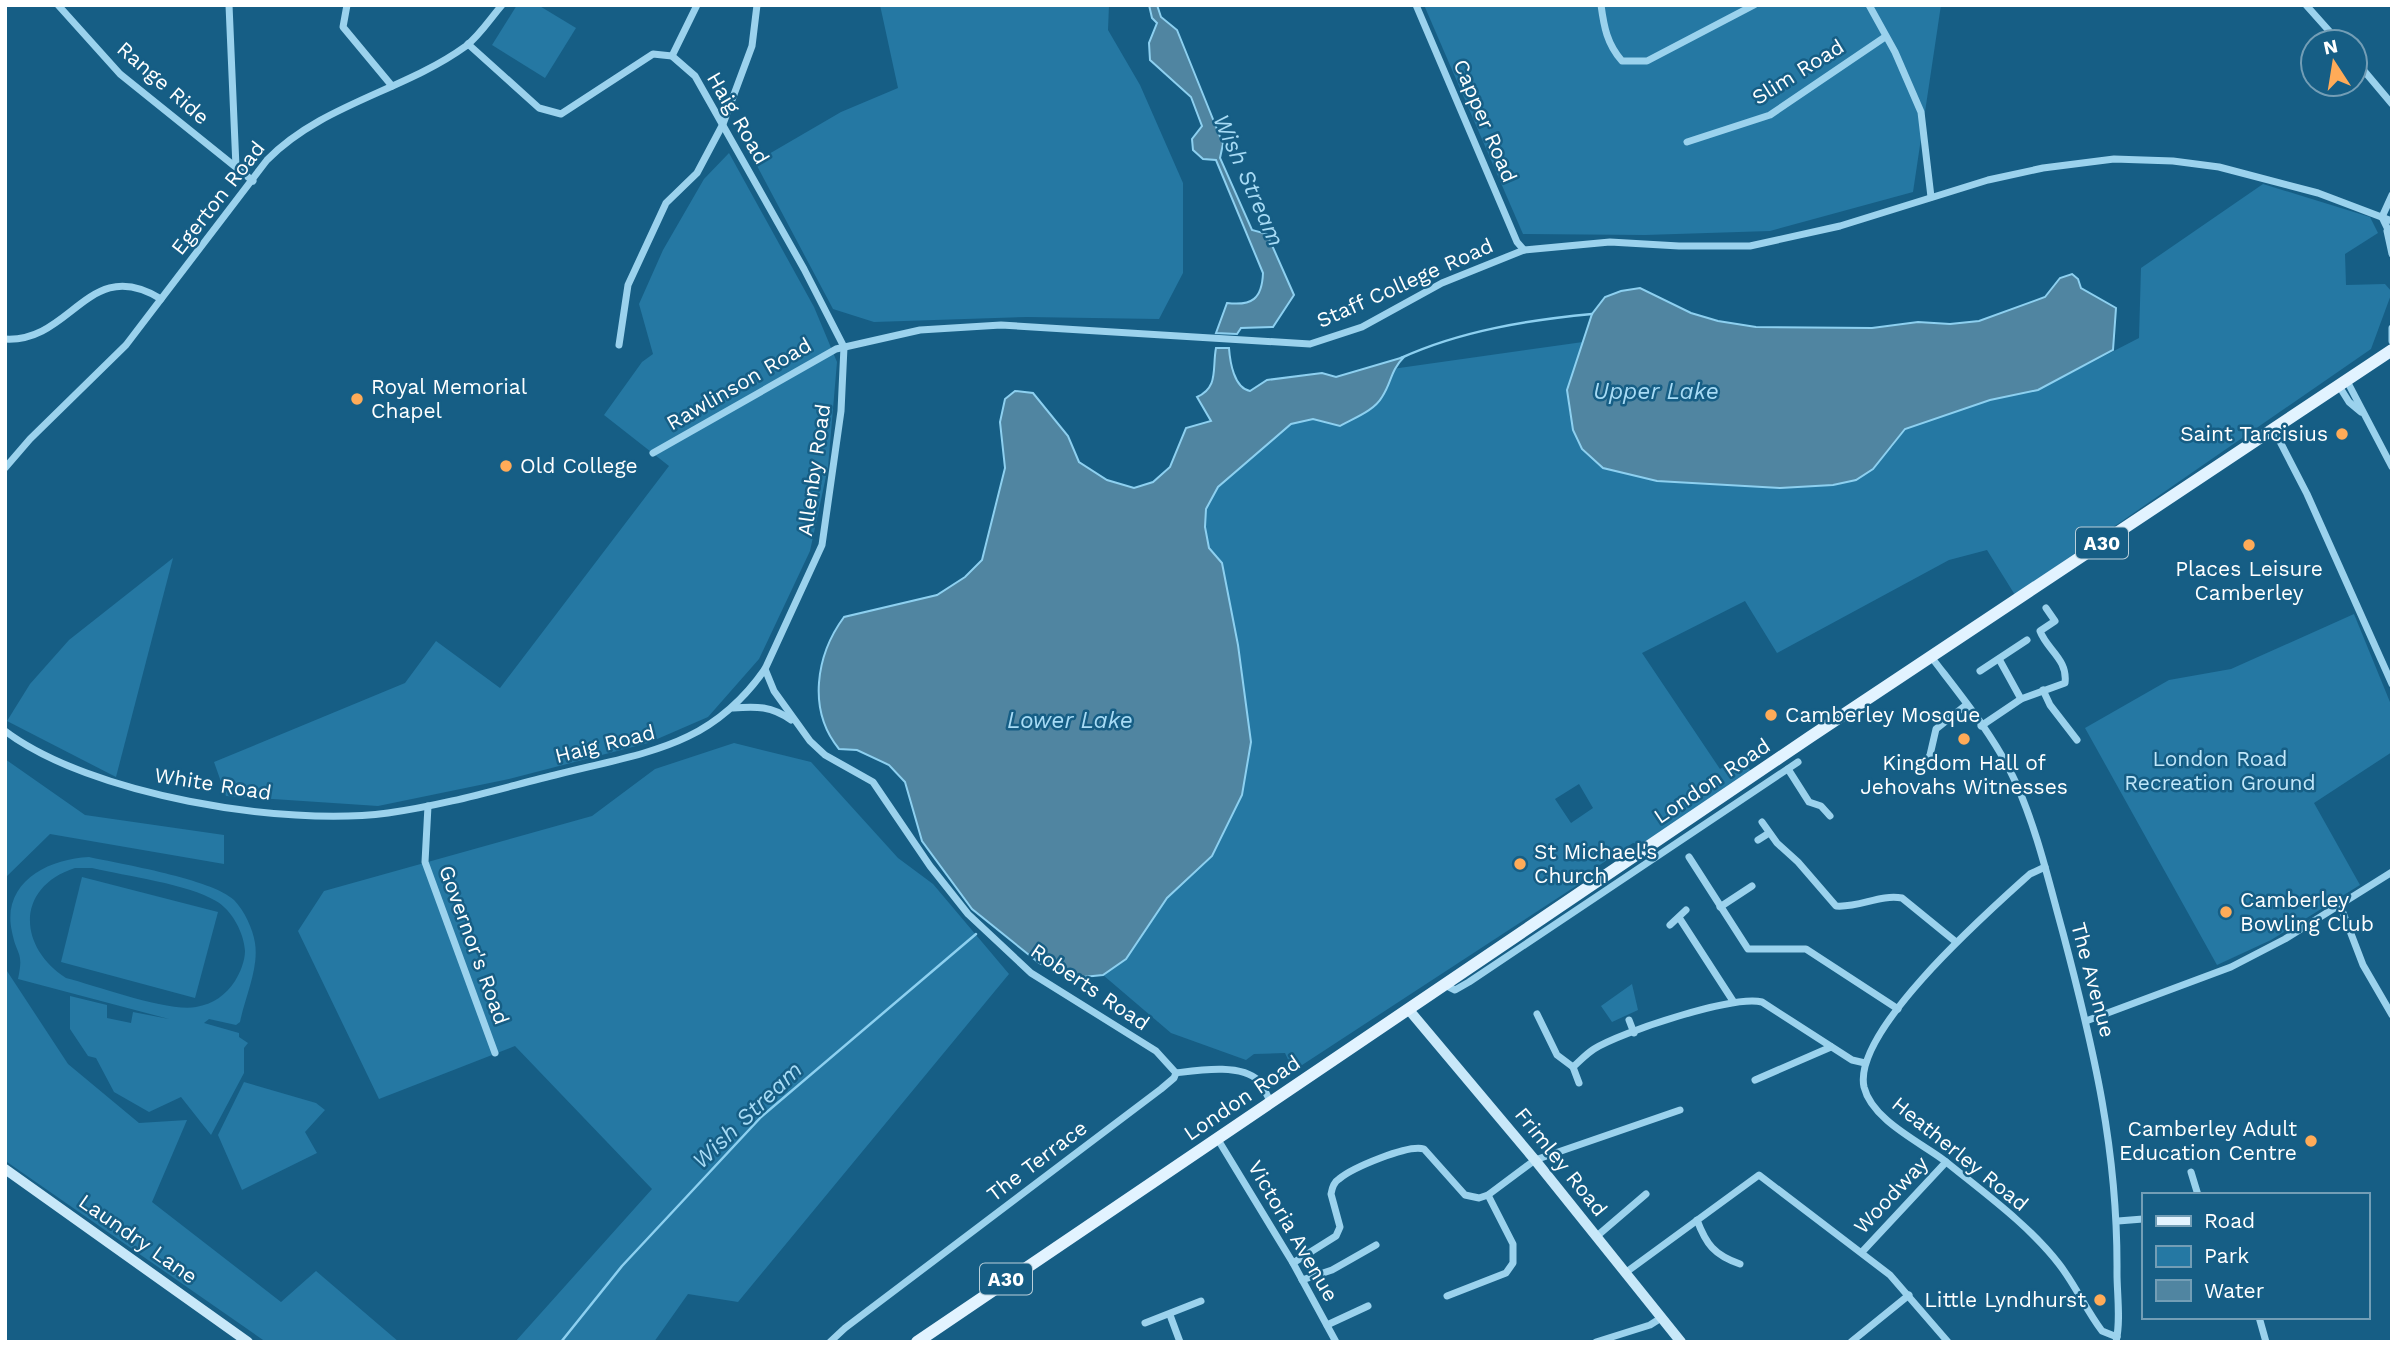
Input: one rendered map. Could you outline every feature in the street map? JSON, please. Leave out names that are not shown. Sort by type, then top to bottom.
[{"type":"main road","name":"London Road","points":[[917,1342],[1784,755],[2392,350]]},
{"type":"main road","name":"Frimley Road","points":[[1409,1010],[1535,1160],[1681,1342]]},
{"type":"main road","name":"Laundry Lane","points":[[5,1169],[248,1342]]},
{"type":"street","name":"Range Ride","points":[[58,5],[120,74],[253,181]]},
{"type":"street","points":[[229,5],[236,167]]},
{"type":"street","points":[[347,5],[343,27],[392,86]]},
{"type":"street","name":"Egerton Road","points":[[5,468],[30,439],[126,345],[288,138],[468,44],[502,5]]},
{"type":"street","points":[[468,44],[539,108],[561,114],[653,54],[672,57],[697,5]]},
{"type":"street","points":[[619,345],[628,285],[666,203],[696,173],[723,124],[752,46],[757,5]]},
{"type":"street","name":"Capper Road","points":[[1416,5],[1517,242],[1524,250]]},
{"type":"street","points":[[1601,5],[1604,30],[1612,50],[1622,61],[1647,61],[1754,5]]},
{"type":"street","points":[[1869,5],[1895,52],[1921,112],[1931,197]]},
{"type":"street","points":[[2306,5],[2327,28]]},
{"type":"street","name":"Slim Road","points":[[1687,142],[1770,115],[1885,37]]},
{"type":"street","name":"Haig Road","points":[[672,57],[695,76],[844,347]]},
{"type":"street","points":[[2369,77],[2392,104]]},
{"type":"street","name":"Staff College Road","points":[[844,347],[920,330],[960,326],[1077,327],[1310,344],[1362,327],[1443,283],[1524,250],[1610,242],[1750,246],[1840,226],[1931,197],[2043,168],[2114,159],[2173,161],[2265,178],[2392,221]]},
{"type":"street","points":[[2392,195],[2382,217],[2392,238]]},
{"type":"street","points":[[2387,229],[2387,241],[2392,254]]},
{"type":"street","points":[[5,339],[36,335],[109,286],[129,285],[161,299]]},
{"type":"street","points":[[2392,328],[2392,341]]},
{"type":"street","name":"Rawlinson Road","points":[[653,453],[844,347]]},
{"type":"street","name":"Allenby Road","points":[[765,669],[822,545],[841,411],[844,347]]},
{"type":"street","points":[[2343,384],[2349,402],[2362,413],[2392,467]]},
{"type":"street","points":[[2274,430],[2307,494],[2392,684]]},
{"type":"street","points":[[2382,447],[2392,453]]},
{"type":"street","points":[[1981,726],[2021,699],[2065,683],[2066,674],[2061,659],[2040,631],[2055,621],[2046,608]]},
{"type":"street","points":[[1980,671],[2027,640]]},
{"type":"street","name":"The Avenue","points":[[1932,658],[2004,759],[2016,783],[2045,867],[2103,1089],[2118,1221],[2116,1339]]},
{"type":"street","points":[[1999,659],[2021,699]]},
{"type":"street","points":[[765,669],[795,723]]},
{"type":"street","name":"Haig Road","points":[[428,806],[678,744],[714,723],[733,708],[765,669]]},
{"type":"street","points":[[2043,690],[2050,705],[2077,740]]},
{"type":"street","points":[[1921,770],[1930,755],[1936,729],[1966,705]]},
{"type":"street","points":[[733,708],[760,706],[778,711],[795,723]]},
{"type":"street","name":"Roberts Road","points":[[795,723],[824,755],[873,782],[930,866],[968,914],[1031,973],[1156,1051],[1176,1073]]},
{"type":"street","name":"White Road","points":[[5,731],[25,746],[117,786],[200,803],[307,816],[386,814],[428,806]]},
{"type":"street","points":[[1784,755],[1793,766],[1809,802],[1821,806],[1830,816]]},
{"type":"street","points":[[1445,985],[1455,989],[1469,982],[1793,766]]},
{"type":"street","name":"Governor's Road","points":[[428,806],[425,862],[495,1053]]},
{"type":"street","points":[[1762,822],[1836,906],[1854,907],[1886,898],[1902,898],[1956,942]]},
{"type":"street","points":[[1758,840],[1769,833]]},
{"type":"street","points":[[1689,857],[1748,948],[1806,949],[1898,1009]]},
{"type":"street","points":[[1573,1067],[1595,1048],[1733,1001],[1762,1002],[1852,1060],[1864,1063],[1872,1044],[1898,1009],[1956,942],[2030,874],[2045,867]]},
{"type":"street","points":[[2086,1021],[2217,974],[2285,939],[2392,872]]},
{"type":"street","points":[[1720,907],[1752,886]]},
{"type":"street","points":[[2340,905],[2359,955],[2392,1015]]},
{"type":"street","points":[[1670,925],[1680,919],[1686,910]]},
{"type":"street","points":[[1680,919],[1733,1001]]},
{"type":"street","points":[[1537,1014],[1557,1055],[1573,1067],[1578,1083]]},
{"type":"street","points":[[1629,1020],[1634,1033]]},
{"type":"street","points":[[1755,1080],[1831,1047]]},
{"type":"street","name":"Heatherley Road","points":[[1864,1063],[1864,1086],[1873,1105],[2007,1213],[2057,1262],[2084,1299],[2102,1331],[2116,1339]]},
{"type":"street","points":[[1176,1073],[1233,1071],[1248,1074],[1260,1082],[1270,1101]]},
{"type":"street","name":"The Terrace","points":[[830,1342],[1161,1089],[1176,1073]]},
{"type":"street","points":[[1293,1263],[1336,1236],[1340,1227],[1331,1194],[1339,1178],[1410,1147],[1430,1153],[1471,1199],[1488,1195],[1535,1160],[1680,1110]]},
{"type":"street","name":"Victoria Avenue","points":[[1217,1138],[1303,1280],[1336,1342]]},
{"type":"street","name":"Woodway","points":[[1861,1252],[1946,1163]]},
{"type":"street","points":[[2191,1172],[2197,1193]]},
{"type":"street","points":[[1625,1273],[1759,1175],[1890,1275],[1948,1342]]},
{"type":"street","points":[[1597,1236],[1646,1194]]},
{"type":"street","points":[[1447,1296],[1506,1273],[1513,1263],[1513,1244],[1488,1195]]},
{"type":"street","points":[[2118,1221],[2142,1219]]},
{"type":"street","points":[[1697,1220],[1705,1243],[1721,1257],[1740,1264]]},
{"type":"street","points":[[1303,1280],[1313,1274],[1327,1273],[1376,1245]]},
{"type":"street","points":[[1851,1342],[1909,1295]]},
{"type":"street","points":[[1145,1323],[1202,1301]]},
{"type":"street","points":[[1327,1325],[1368,1306]]},
{"type":"street","points":[[1170,1315],[1180,1342]]},
{"type":"street","points":[[1597,1342],[1650,1325],[1661,1318]]},
{"type":"street","points":[[2260,1319],[2266,1342]]},
{"type":"green space","points":[[517,5],[538,5],[576,28],[545,78],[492,45]]},
{"type":"green space","points":[[880,5],[1109,5],[1108,30],[1140,85],[1183,183],[1183,273],[1159,319],[1027,317],[874,322],[833,309],[755,162],[841,112],[898,88]]},
{"type":"green space","points":[[1424,5],[1941,5],[1913,192],[1770,231],[1645,235],[1523,234]]},
{"type":"green space","points":[[729,153],[814,307],[837,362],[828,467],[810,551],[759,659],[708,717],[648,743],[509,779],[378,806],[226,796],[214,762],[405,683],[436,641],[500,688],[669,466],[604,415],[642,362],[653,354],[639,304],[663,250],[704,179]]},
{"type":"green space","points":[[2263,184],[2370,217],[2378,233],[2345,254],[2346,285],[2385,284],[2392,292],[2371,349],[2015,595],[1987,550],[1949,560],[1777,653],[1745,601],[1642,653],[1720,769],[1741,757],[1751,771],[1642,844],[1633,843],[1586,874],[1579,884],[1296,1069],[1292,1068],[1285,1053],[1254,1054],[1246,1060],[1171,1033],[1103,975],[1126,959],[1167,898],[1212,856],[1242,795],[1251,741],[1238,645],[1222,563],[1209,548],[1205,527],[1206,509],[1218,487],[1291,424],[1313,419],[1340,426],[1374,404],[1384,391],[1392,369],[1583,342],[1567,390],[1569,409],[1573,430],[1603,468],[1657,481],[1780,488],[1804,486],[1892,447],[1905,429],[1990,400],[2038,390],[2139,338],[2141,268]],"holes":[[[1579,784],[1593,808],[1571,823],[1555,799]]]},
{"type":"green space","points":[[173,558],[116,777],[7,721],[30,684],[69,640]]},
{"type":"green space","name":"London Road Recreation Ground","points":[[2354,614],[2392,707],[2392,752],[2314,803],[2360,885],[2271,940],[2217,965],[2085,728],[2169,680],[2231,669]]},
{"type":"green space","points":[[734,743],[811,762],[898,858],[933,884],[1009,974],[738,1302],[688,1294],[654,1342],[515,1342],[652,1189],[515,1046],[379,1099],[298,931],[324,891],[592,816],[655,769]]},
{"type":"green space","points":[[5,759],[85,815],[224,835],[224,864],[50,834],[5,878]]},
{"type":"green space","points":[[89,857],[207,885],[234,900],[248,920],[256,953],[240,1022],[236,1025],[209,1019],[204,1023],[239,1033],[239,1037],[248,1043],[244,1048],[244,1073],[211,1135],[181,1097],[149,1112],[114,1092],[96,1058],[88,1056],[70,1029],[70,996],[107,1005],[107,1018],[131,1023],[133,1012],[169,1019],[18,979],[20,958],[10,915],[13,900],[20,887],[31,877],[43,869],[73,859]],"holes":[[[75,868],[92,868],[190,890],[222,905],[236,923],[245,951],[240,971],[227,991],[202,1006],[168,1006],[66,978],[50,965],[38,950],[32,934],[30,918],[33,903],[42,889],[56,877]]]},
{"type":"green space","points":[[82,877],[218,912],[195,998],[61,962]]},
{"type":"green space","points":[[5,968],[68,1064],[139,1123],[187,1120],[152,1202],[281,1302],[316,1271],[399,1342],[266,1342],[7,1162]]},
{"type":"green space","points":[[1632,984],[1638,1010],[1612,1022],[1601,1006]]},
{"type":"green space","points":[[244,1082],[316,1103],[325,1110],[305,1132],[317,1153],[242,1190],[218,1135]]},
{"type":"water","points":[[1149,5],[1157,5],[1161,17],[1177,30],[1223,144],[1220,158],[1252,230],[1267,234],[1294,295],[1273,327],[1241,328],[1237,334],[1216,333],[1227,303],[1243,303],[1254,299],[1258,295],[1263,273],[1216,160],[1203,159],[1193,150],[1192,139],[1202,126],[1191,97],[1150,60],[1149,43],[1157,23],[1152,18]]},
{"type":"water","name":"Upper Lake","points":[[2072,274],[2078,279],[2081,288],[2116,308],[2113,350],[2038,390],[1990,400],[1905,429],[1873,469],[1856,480],[1833,485],[1780,488],[1657,481],[1603,468],[1582,449],[1573,430],[1567,390],[1592,314],[1605,297],[1621,291],[1640,288],[1691,313],[1718,321],[1756,327],[1872,328],[1918,322],[1950,324],[1979,321],[2045,297],[2060,278]]},
{"type":"water","name":"Lower Lake","points":[[1216,348],[1229,348],[1237,380],[1250,391],[1267,380],[1322,373],[1336,377],[1404,357],[1396,367],[1382,397],[1374,406],[1340,426],[1313,419],[1291,424],[1218,487],[1206,509],[1205,527],[1209,548],[1222,563],[1238,645],[1251,742],[1242,795],[1212,856],[1167,898],[1126,959],[1103,975],[1073,978],[1039,963],[972,909],[922,841],[905,782],[889,765],[857,750],[839,749],[822,717],[819,683],[822,665],[834,632],[844,617],[937,595],[965,577],[982,560],[1005,468],[1000,422],[1005,399],[1015,391],[1033,393],[1068,436],[1079,462],[1107,480],[1134,488],[1153,482],[1170,467],[1186,428],[1211,421],[1197,397],[1212,383]]},
{"type":"waterway","points":[[1401,358],[1447,341],[1495,328],[1592,314]]},
{"type":"waterway","name":"Wish Stream","points":[[561,1342],[622,1266],[761,1117],[976,934]]},
{"type":"place","name":"Royal Memorial Chapel","points":[[357,399]]},
{"type":"place","name":"Saint Tarcisius","points":[[2342,434]]},
{"type":"place","name":"Old College","points":[[506,466]]},
{"type":"place","name":"Places Leisure Camberley","points":[[2249,545]]},
{"type":"place","name":"Camberley Mosque","points":[[1771,715]]},
{"type":"place","name":"Kingdom Hall of Jehovahs Witnesses","points":[[1964,739]]},
{"type":"place","name":"St Michael's Church","points":[[1520,864]]},
{"type":"place","name":"Camberley Bowling Club","points":[[2226,912]]},
{"type":"place","name":"Camberley Adult Education Centre","points":[[2311,1141]]},
{"type":"place","name":"Little Lyndhurst","points":[[2100,1300]]}]
